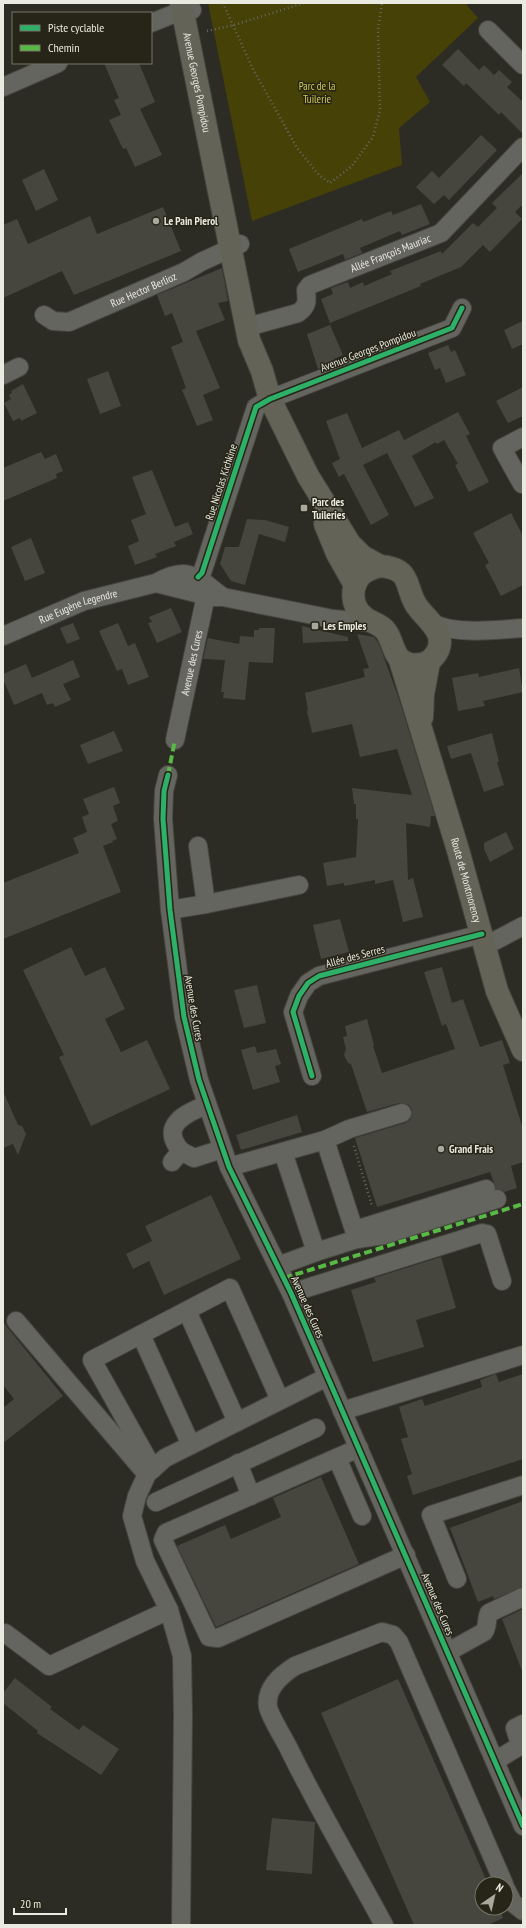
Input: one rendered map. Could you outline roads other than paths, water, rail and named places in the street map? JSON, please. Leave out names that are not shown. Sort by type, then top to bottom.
[{"type":"main road","name":"Avenue Georges Pompidou","points":[[187,7],[197,31],[236,246]]},
{"type":"main road","name":"Avenue Georges Pompidou","points":[[187,7],[252,327],[249,340],[262,371],[270,399],[308,476],[350,544],[362,556],[380,566],[397,570],[406,579],[416,604],[432,623]]},
{"type":"main road","name":"Avenue Georges Pompidou","points":[[308,476],[330,538],[354,592],[361,614],[375,623]]},
{"type":"main road","points":[[354,592],[361,575],[380,566]]},
{"type":"main road","name":"Route de Montmorency","points":[[375,623],[386,632],[395,654],[400,660],[497,991],[523,1050]]},
{"type":"main road","points":[[400,660],[411,664],[420,665],[434,656],[439,638],[432,623]]},
{"type":"main road","name":"Route de Montmorency","points":[[422,732],[425,675],[434,656]]},
{"type":"street","points":[[152,24],[187,7]]},
{"type":"street","points":[[488,30],[523,65]]},
{"type":"street","points":[[3,86],[56,64]]},
{"type":"street","name":"Allée François Mauriac","points":[[252,327],[298,313],[305,308],[308,301],[306,290],[310,285],[441,233],[523,147]]},
{"type":"street","name":"Rue Hector Berlioz","points":[[44,315],[53,321],[69,322],[184,272],[236,246]]},
{"type":"street","name":"Avenue Georges Pompidou","points":[[270,399],[452,328],[462,308]]},
{"type":"street","points":[[3,375],[19,367]]},
{"type":"street","name":"Rue Nicolas Kichkine","points":[[209,589],[202,572],[256,407],[270,399]]},
{"type":"street","points":[[523,437],[502,448],[523,485]]},
{"type":"street","name":"Rue Eugène Legendre","points":[[3,636],[84,601],[156,583],[209,589],[333,619],[375,623]]},
{"type":"street","name":"Avenue des Cures","points":[[175,740],[209,589]]},
{"type":"street","points":[[333,619],[344,611],[354,592]]},
{"type":"street","points":[[432,623],[444,627],[482,631],[523,628]]},
{"type":"street","points":[[434,656],[457,640],[482,631]]},
{"type":"street","name":"Avenue des Cures","points":[[168,775],[164,791],[163,819],[170,910],[184,1017],[199,1080],[207,1105],[229,1167],[291,1293],[523,1826]]},
{"type":"street","points":[[198,846],[206,904]]},
{"type":"street","points":[[170,910],[299,885]]},
{"type":"street","name":"Allée des Serres","points":[[312,1076],[293,1012],[299,996],[308,983],[319,976],[483,940],[523,926]]},
{"type":"street","points":[[207,1105],[183,1115],[173,1129],[172,1136],[175,1145],[176,1157],[194,1158],[222,1149]]},
{"type":"street","points":[[229,1167],[325,1140],[349,1129],[402,1113]]},
{"type":"street","points":[[325,1140],[356,1234]]},
{"type":"street","points":[[284,1152],[316,1252]]},
{"type":"street","points":[[278,1266],[316,1252],[356,1234],[381,1229],[493,1193]]},
{"type":"street","points":[[291,1293],[482,1233],[487,1234],[502,1280]]},
{"type":"street","points":[[150,1472],[92,1360],[230,1288],[280,1400]]},
{"type":"street","points":[[186,1311],[237,1422]]},
{"type":"street","points":[[16,1321],[150,1472]]},
{"type":"street","points":[[141,1335],[191,1445]]},
{"type":"street","points":[[342,1411],[523,1355]]},
{"type":"street","points":[[180,1925],[183,1715],[182,1656],[169,1610],[145,1561],[132,1516],[137,1496],[150,1472],[165,1458],[327,1377]]},
{"type":"street","points":[[156,1502],[316,1428]]},
{"type":"street","points":[[359,1448],[166,1533],[163,1540],[209,1637],[213,1638],[218,1638],[406,1555]]},
{"type":"street","points":[[337,1458],[362,1516]]},
{"type":"street","points":[[238,1463],[251,1496]]},
{"type":"street","points":[[457,1579],[431,1515],[523,1485]]},
{"type":"street","points":[[448,1652],[484,1632],[489,1613],[523,1598]]},
{"type":"street","points":[[5,1633],[49,1666],[169,1610]]},
{"type":"street","points":[[384,1925],[298,1767],[268,1707],[270,1694],[274,1684],[283,1674],[295,1666],[382,1632],[393,1635],[399,1642],[501,1876]]},
{"type":"street","points":[[495,1761],[518,1747],[519,1741],[515,1728],[523,1724]]},
{"type":"street","points":[[514,1904],[523,1911]]},
{"type":"place","name":"Le Pain Pierol","points":[[156,221]]},
{"type":"place","name":"Parc des Tuileries","points":[[304,508]]},
{"type":"place","name":"Les Emples","points":[[315,626]]},
{"type":"place","name":"Grand Frais","points":[[441,1149]]},
{"type":"park label","name":"Parc de la Tuilerie","points":[[317,92]]}]
